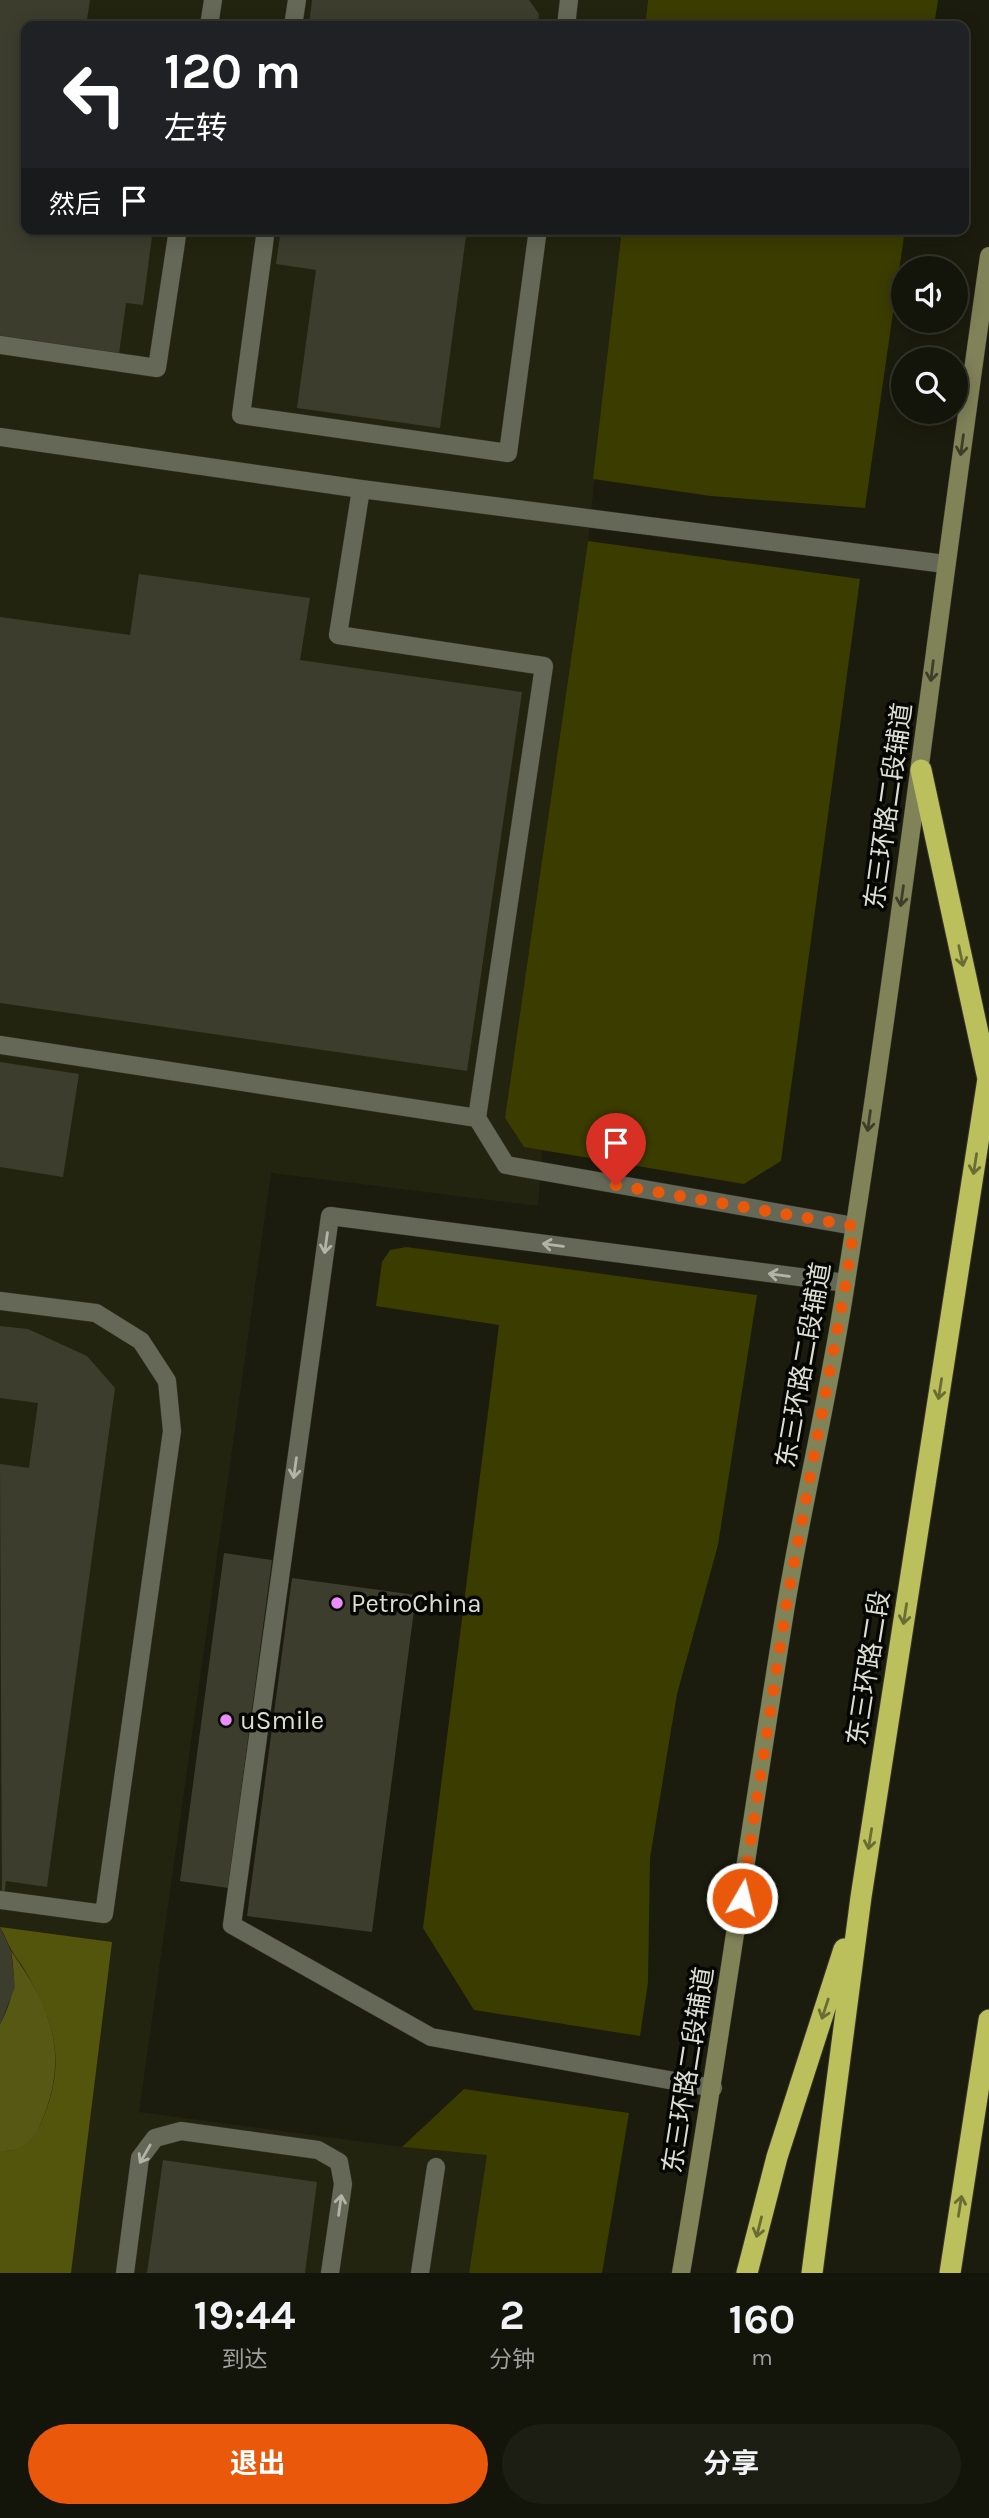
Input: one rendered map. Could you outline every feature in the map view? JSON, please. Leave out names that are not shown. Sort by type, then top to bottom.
[{"type":"highway","points":[[921,770],[988,1076]]},
{"type":"highway","name":"东三环路二段","points":[[812,2273],[861,1897],[988,1076]]},
{"type":"highway","points":[[747,2273],[778,2157],[861,1897]]},
{"type":"highway","points":[[950,2273],[989,2021]]},
{"type":"main road","name":"东三环路二段辅道","points":[[681,2273],[713,2088],[787,1601],[846,1283],[921,770],[945,564],[989,256]]},
{"type":"lane","points":[[210,21],[213,0]]},
{"type":"lane","points":[[294,21],[297,0]]},
{"type":"lane","points":[[567,21],[569,0]]},
{"type":"lane","points":[[0,345],[157,368],[177,235]]},
{"type":"lane","points":[[265,235],[241,415],[508,453],[537,235]]},
{"type":"lane","points":[[0,437],[361,489],[945,564]]},
{"type":"lane","points":[[361,489],[338,635],[544,666],[477,1118],[506,1165],[854,1226]]},
{"type":"lane","points":[[0,1045],[477,1118]]},
{"type":"lane","points":[[713,2088],[431,2037],[232,1925],[330,1216],[846,1283]]},
{"type":"lane","points":[[0,1301],[96,1313],[141,1341],[167,1381],[172,1431],[104,1914],[0,1900]]},
{"type":"lane","points":[[125,2273],[140,2158],[155,2138],[181,2131],[318,2150],[339,2162],[344,2184],[330,2273]]},
{"type":"lane","points":[[420,2273],[436,2167]]},
{"type":"shaded area","points":[[0,0],[648,0],[646,21],[21,21],[21,235],[621,235],[588,541],[505,1118],[524,1147],[542,1150],[538,1206],[271,1173],[139,2112],[402,2147],[488,2155],[469,2273],[0,2273]]},
{"type":"shaded area","points":[[648,0],[938,0],[935,21],[646,21]]},
{"type":"shaded area","points":[[621,235],[904,235],[901,256],[891,256],[891,327],[865,508],[711,496],[593,479]]},
{"type":"shaded area","points":[[588,541],[860,579],[781,1161],[744,1184],[524,1147],[505,1118]]},
{"type":"shaded area","points":[[406,1247],[757,1295],[718,1545],[677,1694],[650,1858],[648,1982],[640,2036],[474,2010],[423,1928],[499,1325],[376,1306],[382,1262],[390,1250]]},
{"type":"shaded area","points":[[0,1927],[112,1942],[71,2273],[0,2273],[0,2151],[20,2147],[30,2140],[38,2129],[49,2102],[55,2063],[54,2044],[44,2008]]},
{"type":"shaded area","points":[[11,1951],[46,2013],[55,2054],[54,2076],[50,2099],[34,2136],[20,2148],[0,2151],[0,2024],[13,1988]]},
{"type":"shaded area","points":[[464,2089],[629,2113],[602,2273],[469,2273],[487,2155],[402,2147]]},
{"type":"building","points":[[0,0],[90,0],[87,21],[21,21],[21,235],[152,235],[143,305],[126,303],[119,354],[0,337]]},
{"type":"building","points":[[312,0],[529,0],[539,14],[538,21],[310,21]]},
{"type":"building","points":[[280,235],[466,235],[440,428],[297,408],[316,270],[276,264]]},
{"type":"building","points":[[139,574],[310,598],[300,660],[522,692],[467,1071],[0,1003],[0,617],[130,635]]},
{"type":"building","points":[[0,1062],[79,1074],[63,1177],[0,1167]]},
{"type":"building","points":[[0,1326],[28,1329],[87,1356],[115,1388],[47,1887],[6,1881],[2,1913],[0,1464],[29,1468],[38,1403],[0,1398]]},
{"type":"building","name":"uSmile","points":[[224,1553],[272,1560],[228,1888],[180,1881]]},
{"type":"building","points":[[292,1578],[416,1595],[372,1932],[247,1916]]},
{"type":"building","points":[[0,1927],[11,1951],[15,1987],[0,2025]]},
{"type":"building","points":[[163,2160],[317,2182],[305,2273],[147,2273]]},
{"type":"place","name":"PetroChina","points":[[337,1603]]},
{"type":"place","name":"uSmile","points":[[226,1720]]},
{"type":"route","points":[[616,1185],[854,1226],[846,1283],[787,1601],[742,1898]]}]
